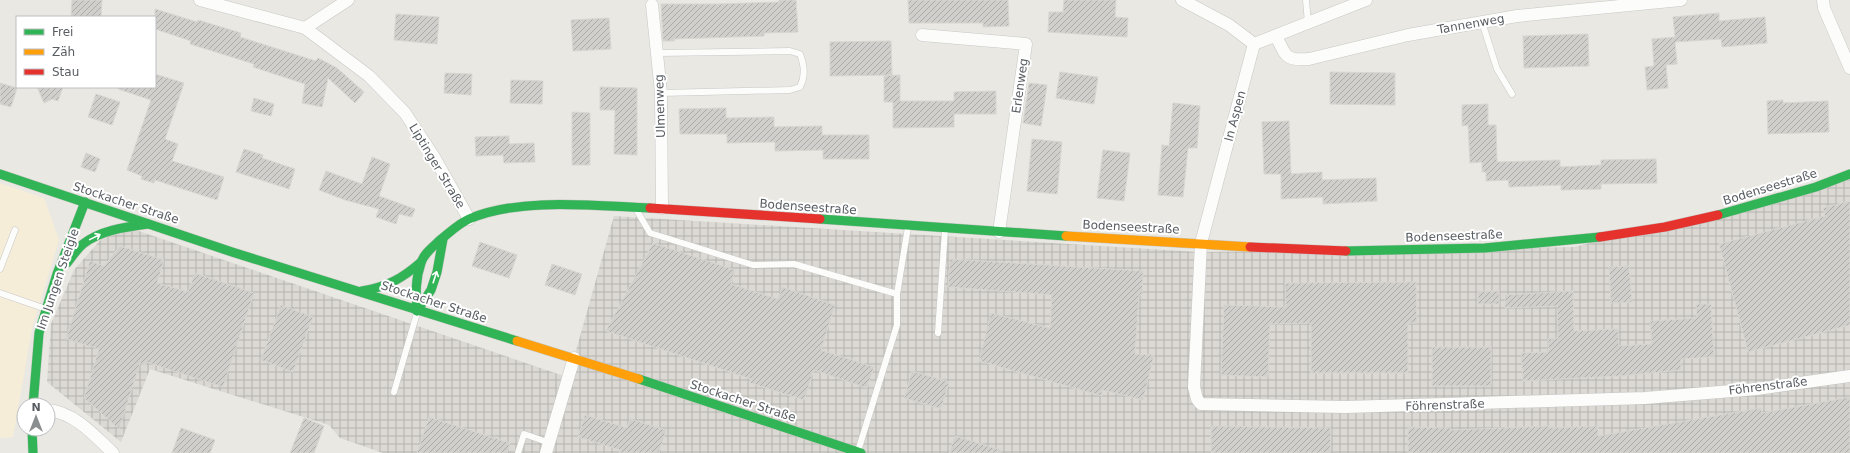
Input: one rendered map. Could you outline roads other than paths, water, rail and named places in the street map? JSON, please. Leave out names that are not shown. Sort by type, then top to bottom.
[{"type":"street","name":"Liptinger Straße","points":[[200,0],[305,28],[369,76],[405,113],[434,157],[469,219]]},
{"type":"street","points":[[305,28],[348,0]]},
{"type":"street","points":[[1182,0],[1229,25],[1254,44],[1366,0]]},
{"type":"street","name":"Tannenweg","points":[[1276,36],[1286,55],[1294,60],[1309,59],[1408,35],[1517,16],[1681,0]]},
{"type":"street","points":[[1823,0],[1824,8],[1850,68]]},
{"type":"street","name":"Ulmenweg","points":[[652,5],[661,93],[662,208]]},
{"type":"street","name":"Erlenweg","points":[[922,35],[1026,44],[1000,232]]},
{"type":"street","name":"In Aspen","points":[[1201,244],[1254,44]]},
{"type":"street","name":"Stockacher Straße","points":[[0,174],[152,223],[232,252],[359,291],[418,312],[574,358],[860,452]]},
{"type":"street","name":"Bodenseestraße","points":[[359,291],[384,287],[404,279],[421,262],[427,252],[453,229],[469,219],[511,208],[540,205],[662,208],[908,226],[1201,244],[1351,251],[1466,249],[1575,240],[1649,230],[1705,219],[1756,206],[1850,174]]},
{"type":"street","name":"Im Jungen Steigle","points":[[33,397],[39,333],[57,274],[84,202]]},
{"type":"street","points":[[57,274],[82,244],[96,236],[122,228],[152,223]]},
{"type":"street","points":[[418,312],[431,290],[437,272],[443,239]]},
{"type":"street","name":"Föhrenstraße","points":[[1201,244],[1194,387],[1197,400],[1201,404],[1346,407],[1645,398],[1757,389],[1850,376]]},
{"type":"street","points":[[418,312],[415,288],[421,262]]},
{"type":"street","points":[[548,448],[574,358]]},
{"type":"street","points":[[56,411],[81,423],[113,453]]},
{"type":"street","points":[[32,437],[33,453]]},
{"type":"lane","points":[[1306,0],[1308,23]]},
{"type":"lane","points":[[1482,22],[1497,70],[1512,94]]},
{"type":"lane","points":[[658,53],[790,51],[800,54],[804,64],[804,79],[800,87],[790,90],[661,93]]},
{"type":"lane","points":[[635,208],[650,233],[753,265],[794,264],[897,294]]},
{"type":"lane","points":[[860,452],[897,325],[897,294],[908,226]]},
{"type":"lane","points":[[938,333],[945,228]]},
{"type":"lane","points":[[0,269],[15,230]]},
{"type":"lane","points":[[0,293],[46,309]]},
{"type":"lane","points":[[394,392],[418,312]]},
{"type":"lane","points":[[518,453],[524,434],[548,448]]}]
